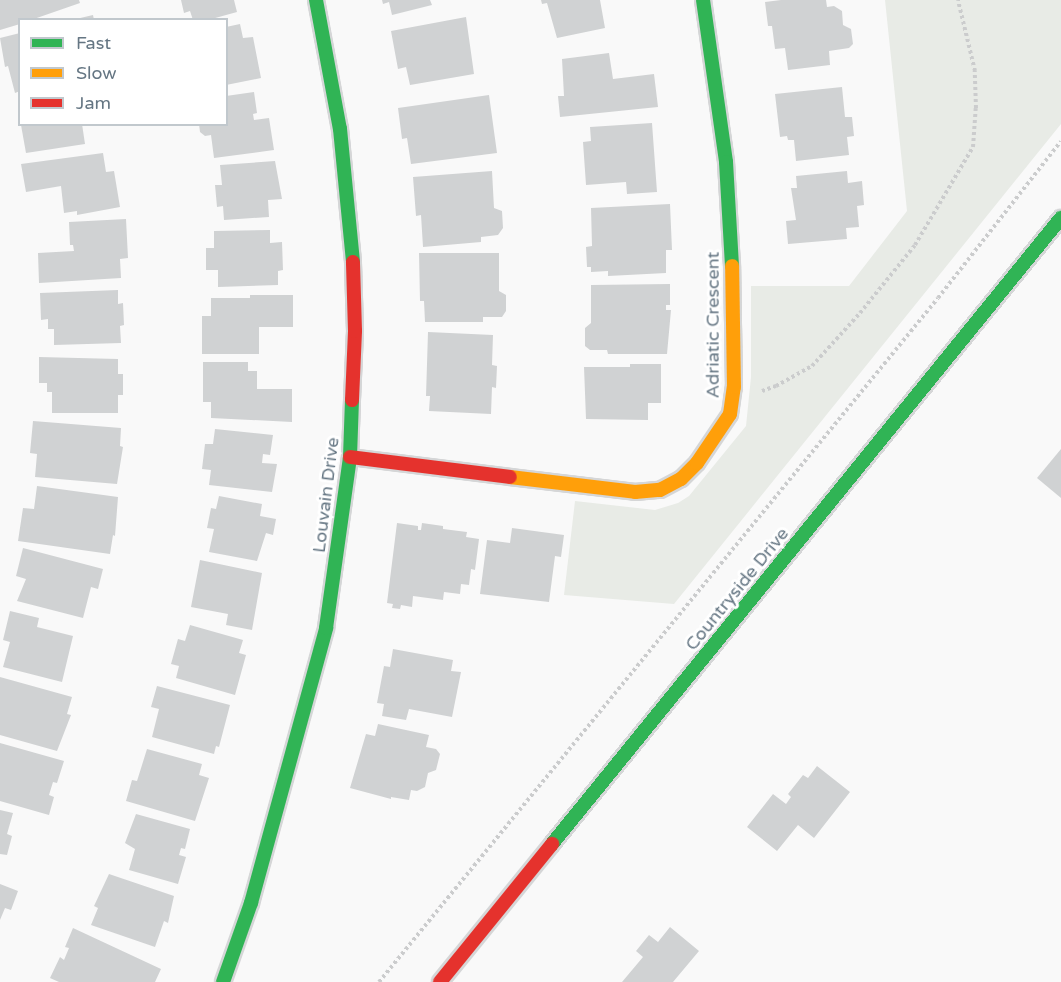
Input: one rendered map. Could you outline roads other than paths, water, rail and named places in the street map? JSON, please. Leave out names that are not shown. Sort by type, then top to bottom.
[{"type":"street","name":"Louvain Drive","points":[[223,982],[251,903],[326,628],[350,457],[355,331],[352,237],[340,129],[316,0]]},
{"type":"street","name":"Adriatic Crescent","points":[[350,457],[635,492],[660,490],[681,479],[697,463],[730,414],[734,387],[732,267],[726,162],[703,0]]},
{"type":"street","name":"Countryside Drive","points":[[440,982],[1061,218]]}]
